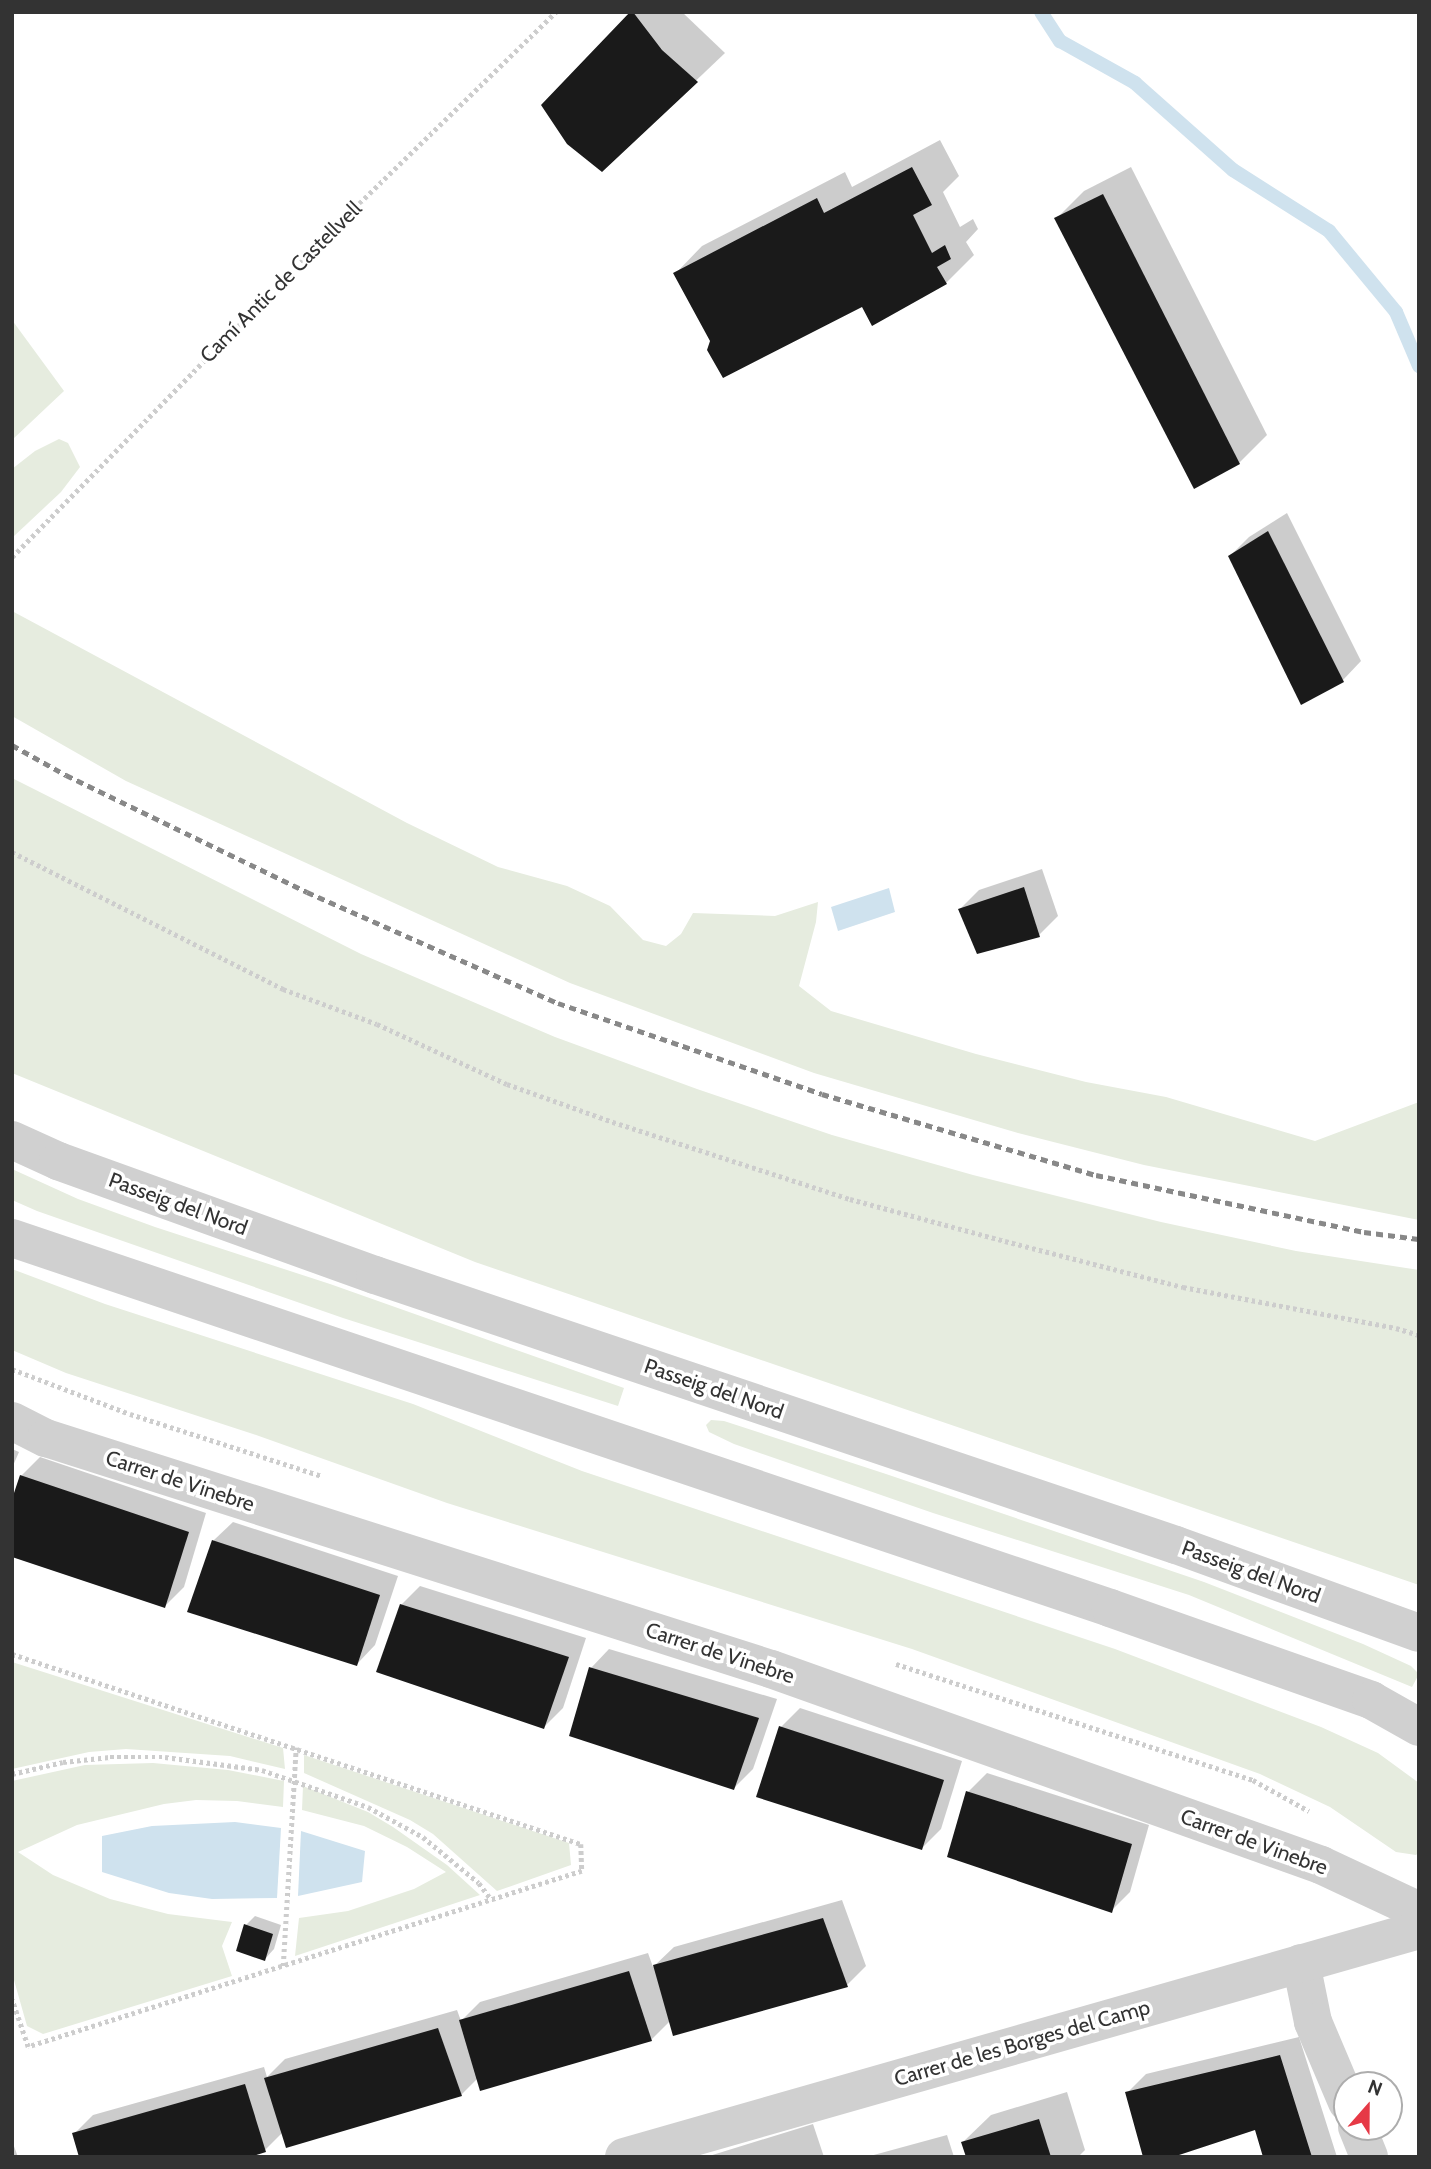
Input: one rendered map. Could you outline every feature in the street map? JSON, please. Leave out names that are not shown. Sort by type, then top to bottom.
[{"type":"street","name":"Passeig del Nord","points":[[12,1140],[58,1161],[375,1275],[1176,1545],[1419,1633]]},
{"type":"street","points":[[12,1238],[1110,1608],[1371,1700],[1419,1727]]},
{"type":"street","name":"Carrer de Vinebre","points":[[12,1422],[46,1438],[784,1674],[1321,1865],[1419,1911]]},
{"type":"street","name":"Carrer de les Borges del Camp","points":[[624,2157],[1419,1930]]},
{"type":"street","points":[[1301,1963],[1313,2022],[1334,2071]]},
{"type":"path","name":"Camí Antic de Castellvell","points":[[12,557],[344,218],[556,12]]},
{"type":"path","points":[[12,852],[283,989],[377,1024],[508,1084],[619,1124],[850,1199],[1005,1241],[1184,1287],[1419,1335]]},
{"type":"path","points":[[12,1654],[296,1746],[581,1844],[582,1871],[28,2047],[12,2000]]},
{"type":"path","points":[[283,1966],[296,1746]]},
{"type":"path","points":[[12,1774],[84,1759],[137,1756],[244,1766],[294,1779],[368,1807],[424,1837],[479,1883],[492,1900]]},
{"type":"shaded area","points":[[12,320],[64,391],[12,440]]},
{"type":"shaded area","points":[[59,439],[68,443],[80,467],[61,492],[12,538],[12,469],[35,451]]},
{"type":"shaded area","points":[[12,611],[407,823],[498,867],[567,886],[610,906],[643,940],[666,946],[681,934],[693,913],[775,916],[818,902],[816,922],[799,986],[831,1011],[976,1054],[1086,1082],[1166,1097],[1315,1141],[1419,1102],[1419,1220],[1144,1165],[1018,1133],[814,1073],[570,983],[126,781],[12,716]]},
{"type":"shaded area","points":[[12,778],[361,954],[555,1037],[697,1089],[832,1135],[973,1175],[1161,1222],[1296,1251],[1419,1270],[1419,1585],[475,1262],[12,1073]]},
{"type":"shaded area","points":[[12,1169],[78,1199],[155,1227],[330,1284],[624,1388],[618,1406],[343,1318],[37,1211],[12,1200]]},
{"type":"shaded area","points":[[12,1269],[105,1304],[413,1404],[582,1471],[1115,1649],[1321,1727],[1378,1753],[1419,1783],[1419,1852],[1416,1855],[1396,1852],[1330,1807],[1260,1774],[912,1649],[447,1503],[253,1434],[66,1373],[12,1350]]},
{"type":"shaded area","points":[[711,1420],[724,1421],[886,1474],[1204,1582],[1363,1644],[1411,1666],[1419,1674],[1412,1687],[1189,1595],[933,1513],[734,1444],[709,1432],[706,1425]]},
{"type":"shaded area","points":[[12,1662],[283,1748],[285,1769],[230,1756],[126,1749],[89,1752],[12,1769]]},
{"type":"shaded area","points":[[304,1755],[569,1843],[571,1865],[497,1891],[433,1834],[410,1820],[304,1773]]},
{"type":"shaded area","points":[[153,1763],[228,1770],[284,1781],[283,1807],[237,1801],[196,1800],[164,1804],[77,1825],[18,1852],[53,1875],[110,1899],[168,1914],[232,1922],[222,1946],[232,1976],[43,2034],[27,2026],[12,1973],[12,1781],[85,1765]]},
{"type":"shaded area","points":[[303,1786],[368,1812],[393,1827],[447,1865],[480,1895],[295,1956],[299,1918],[348,1911],[414,1889],[446,1872],[407,1847],[364,1826],[302,1810]]},
{"type":"water","points":[[889,888],[895,912],[838,931],[831,907]]},
{"type":"water","points":[[235,1822],[281,1828],[277,1898],[212,1899],[169,1893],[102,1872],[102,1836],[152,1826]]},
{"type":"water","points":[[301,1831],[365,1851],[362,1882],[298,1896]]},
{"type":"building","points":[[630,12],[633,12],[662,50],[698,82],[602,172],[567,144],[541,105]]},
{"type":"building","points":[[912,167],[932,205],[913,215],[932,253],[945,245],[951,259],[937,267],[947,284],[872,326],[862,307],[723,378],[707,350],[710,341],[673,273],[817,198],[824,213]]},
{"type":"building","points":[[1103,194],[1240,464],[1194,489],[1054,218]]},
{"type":"building","points":[[1268,531],[1344,682],[1301,705],[1228,556]]},
{"type":"building","points":[[1024,887],[1040,937],[977,954],[958,909]]},
{"type":"building","points":[[20,1475],[189,1532],[165,1608],[12,1557],[12,1499]]},
{"type":"building","points":[[212,1540],[380,1595],[357,1666],[187,1612]]},
{"type":"building","points":[[400,1604],[569,1657],[544,1729],[376,1672]]},
{"type":"building","points":[[589,1667],[759,1718],[734,1790],[569,1736]]},
{"type":"building","points":[[779,1726],[944,1780],[922,1850],[756,1797]]},
{"type":"building","points":[[966,1791],[1132,1844],[1112,1913],[947,1857]]},
{"type":"building","points":[[823,1918],[848,1987],[673,2036],[653,1965]]},
{"type":"building","points":[[244,1924],[273,1934],[265,1961],[236,1951]]},
{"type":"building","points":[[629,1971],[652,2041],[480,2091],[459,2020]]},
{"type":"building","points":[[438,2028],[462,2096],[286,2148],[264,2078]]},
{"type":"building","points":[[1280,2055],[1312,2157],[1263,2157],[1255,2130],[1173,2157],[1143,2157],[1125,2092]]},
{"type":"building","points":[[245,2084],[266,2152],[250,2157],[79,2157],[72,2133]]},
{"type":"building","points":[[1039,2119],[1051,2157],[966,2157],[961,2142]]},
{"type":"waterway","points":[[1041,12],[1060,41],[1135,83],[1233,170],[1329,231],[1396,312],[1419,366]]},
{"type":"railway","points":[[12,745],[66,775],[307,892],[558,1003],[822,1094],[1096,1175],[1364,1232],[1419,1239]]}]
